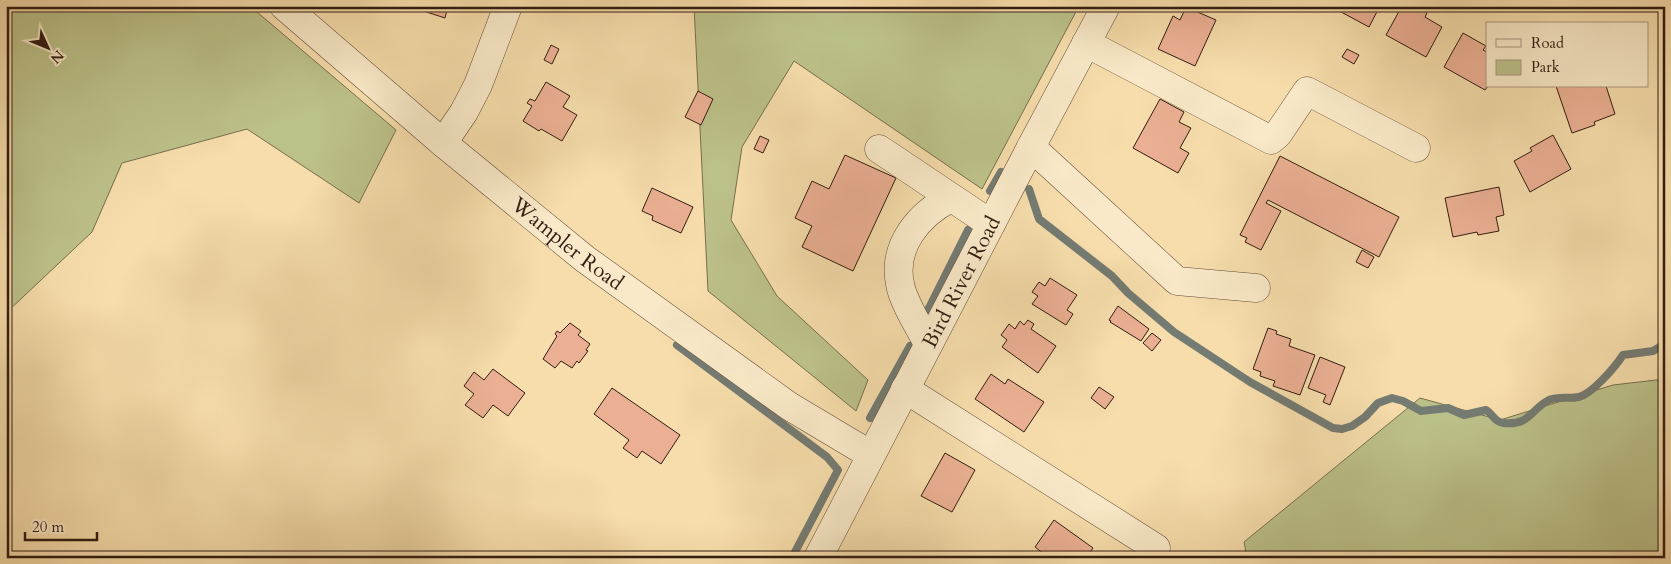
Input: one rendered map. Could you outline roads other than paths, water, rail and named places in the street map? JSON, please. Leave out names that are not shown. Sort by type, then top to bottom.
[{"type":"street","name":"Wampler Road","points":[[284,6],[443,143],[585,259],[789,406],[871,455]]},
{"type":"street","points":[[443,143],[464,112],[478,85],[508,6]]},
{"type":"street","name":"Bird River Road","points":[[818,558],[1030,147],[1106,6]]},
{"type":"street","points":[[1086,43],[1271,140],[1278,134],[1307,92],[1416,148]]},
{"type":"street","points":[[1030,147],[1177,281],[1256,288]]},
{"type":"street","points":[[879,149],[991,224]]},
{"type":"street","points":[[928,344],[900,286],[898,269],[909,232],[921,217],[938,204],[952,198]]},
{"type":"street","points":[[905,389],[1156,548]]},
{"type":"waterway","points":[[990,191],[1001,172]]},
{"type":"waterway","points":[[1029,189],[1039,219],[1112,276],[1128,293],[1174,332],[1250,382],[1333,428],[1342,429],[1352,426],[1365,417],[1378,403],[1392,398],[1403,401],[1421,411],[1448,408],[1464,415],[1486,410],[1500,422],[1519,422],[1549,400],[1585,395],[1603,379],[1623,355],[1653,351],[1665,344]]},
{"type":"waterway","points":[[928,310],[968,230]]},
{"type":"waterway","points":[[677,345],[827,457],[838,470],[795,552]]},
{"type":"waterway","points":[[870,418],[910,346]]}]
